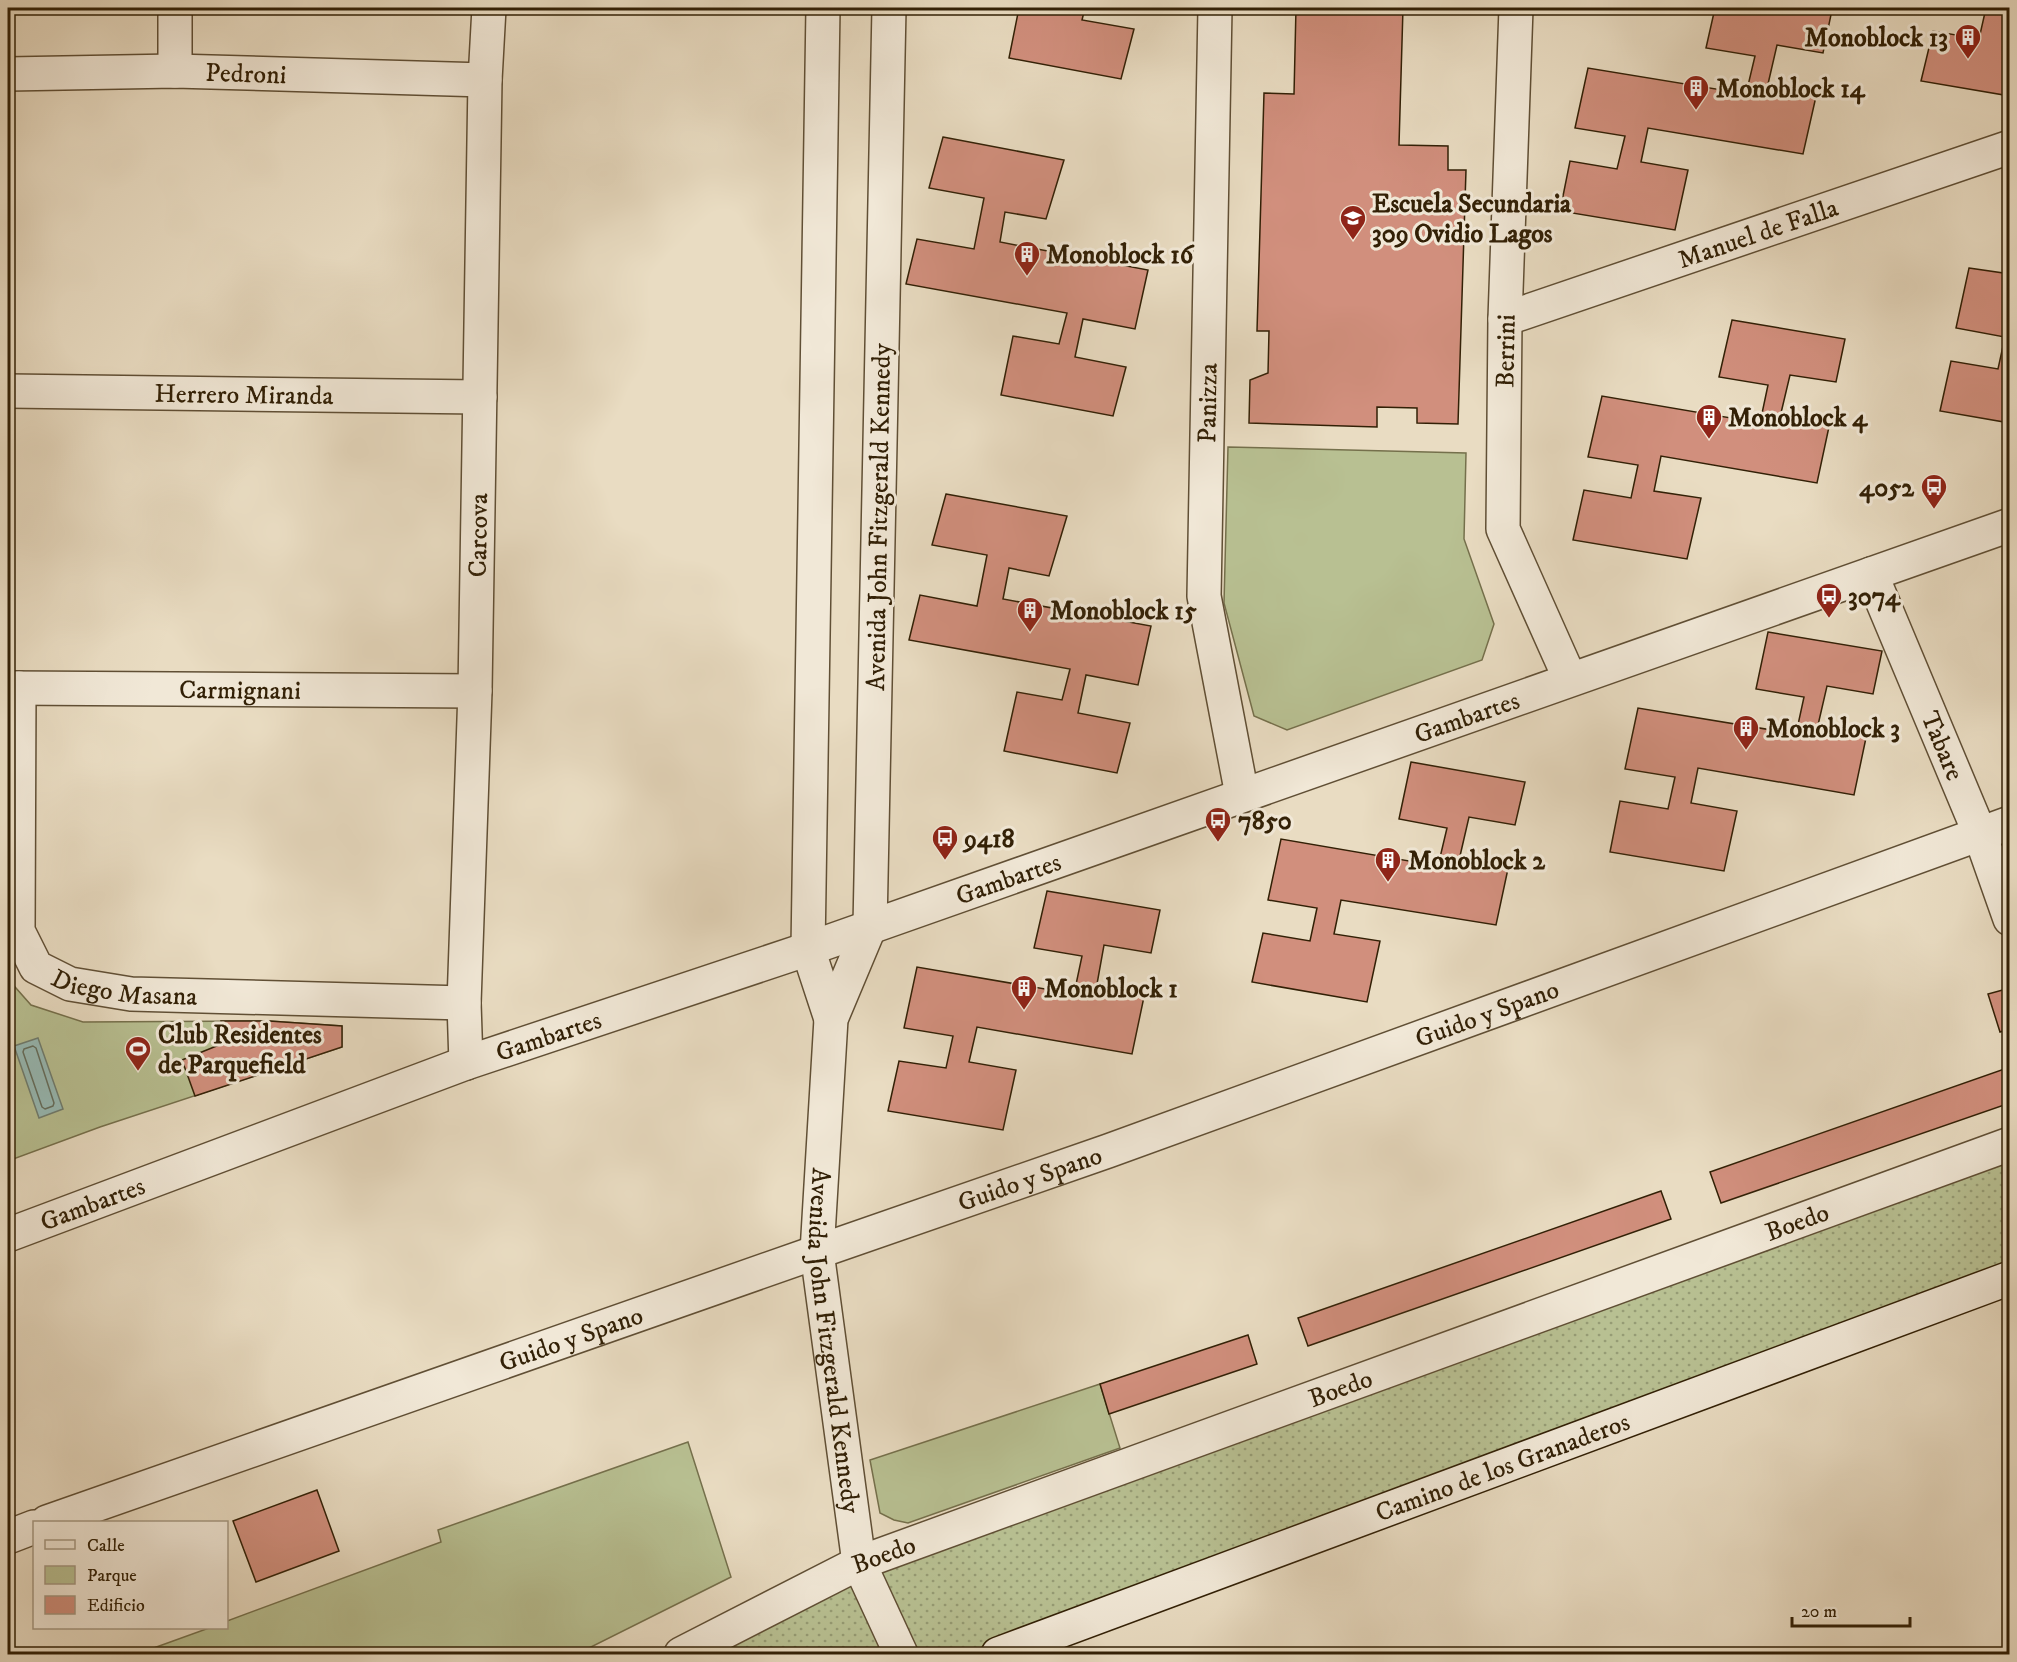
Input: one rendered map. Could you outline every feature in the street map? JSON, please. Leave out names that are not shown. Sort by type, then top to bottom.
[{"type":"street","points":[[175,8],[175,70]]},
{"type":"street","name":"Carcova","points":[[466,1063],[464,1003],[475,691],[485,80],[489,8]]},
{"type":"street","name":"Avenida John Fitzgerald Kennedy","points":[[823,8],[808,949],[831,1018]]},
{"type":"street","name":"Avenida John Fitzgerald Kennedy","points":[[889,8],[870,926],[831,1018],[817,1252],[859,1563],[901,1654]]},
{"type":"street","name":"Panizza","points":[[1215,8],[1204,596],[1242,795]]},
{"type":"street","name":"Berrini","points":[[1516,8],[1505,319],[1503,528],[1570,680]]},
{"type":"street","name":"Pedroni","points":[[8,74],[175,70],[485,80]]},
{"type":"street","name":"Manuel de Falla","points":[[1505,319],[2010,147]]},
{"type":"street","name":"Herrero Miranda","points":[[8,391],[480,397]]},
{"type":"street","name":"Gambartes","points":[[8,1236],[466,1063],[808,949],[2010,525]]},
{"type":"street","name":"Tabare","points":[[1871,574],[1995,829],[2010,919]]},
{"type":"street","name":"Carmignani","points":[[13,688],[475,691]]},
{"type":"street","name":"Diego Masana","points":[[13,688],[18,931],[36,967],[70,984],[131,994],[464,1003]]},
{"type":"street","name":"Guido y Spano","points":[[50,1521],[1108,1151],[1995,829]]},
{"type":"street","name":"Boedo","points":[[681,1654],[859,1563],[2010,1144]]},
{"type":"street","name":"Camino de los Granaderos","points":[[998,1654],[2010,1278]]},
{"type":"street","points":[[8,1537],[33,1527]]},
{"type":"green space","points":[[1228,447],[1466,453],[1464,539],[1494,624],[1482,660],[1287,730],[1254,716],[1224,603]]},
{"type":"green space","name":"Club Residentes de Parquefield","points":[[8,979],[31,1005],[83,1022],[269,1021],[342,1026],[342,1047],[100,1127],[8,1161]]},
{"type":"green space","points":[[2009,1144],[2009,1278],[998,1654],[681,1654],[859,1563]]},
{"type":"green space","points":[[1100,1384],[1120,1448],[908,1523],[894,1520],[880,1513],[870,1460]]},
{"type":"green space","points":[[688,1442],[731,1577],[577,1654],[137,1654],[206,1629],[228,1629],[228,1621],[441,1542],[438,1530]]},
{"type":"water","points":[[38,1038],[63,1109],[39,1118],[14,1046]]},
{"type":"building","points":[[1019,8],[1085,8],[1082,20],[1134,29],[1121,79],[1009,58]]},
{"type":"building","name":"Escuela Secundaria 309 Ovidio Lagos","points":[[1296,8],[1403,8],[1399,145],[1448,146],[1448,170],[1466,170],[1458,424],[1417,423],[1417,408],[1377,407],[1377,427],[1249,423],[1250,380],[1268,373],[1269,331],[1257,331],[1264,93],[1294,94]]},
{"type":"building","name":"Monoblock 14","points":[[1715,8],[1832,10],[1823,53],[1777,45],[1768,84],[1817,92],[1803,154],[1648,128],[1641,162],[1688,170],[1675,230],[1560,211],[1570,161],[1617,169],[1625,136],[1575,128],[1588,68],[1746,94],[1755,56],[1706,48]]},
{"type":"building","name":"Monoblock 13","points":[[1986,8],[2008,8],[2003,32],[2010,33],[2010,96],[1921,81],[1933,31],[1979,39]]},
{"type":"building","name":"Monoblock 16","points":[[943,137],[1064,160],[1046,219],[1005,212],[1000,242],[1148,270],[1135,329],[1083,319],[1075,357],[1126,367],[1113,416],[1001,395],[1013,336],[1059,344],[1067,313],[906,284],[917,239],[974,249],[984,198],[929,188]]},
{"type":"building","points":[[1969,268],[2010,274],[2010,423],[1940,411],[1951,361],[1998,369],[2005,337],[1956,328]]},
{"type":"building","name":"Monoblock 4","points":[[1732,320],[1845,339],[1836,382],[1790,375],[1781,413],[1830,422],[1817,483],[1661,456],[1654,491],[1701,498],[1687,559],[1573,540],[1584,490],[1631,498],[1638,465],[1588,457],[1602,396],[1760,423],[1768,385],[1719,377]]},
{"type":"building","name":"Monoblock 15","points":[[946,494],[1067,516],[1049,576],[1009,568],[1003,599],[1151,626],[1138,685],[1086,675],[1078,713],[1130,723],[1117,773],[1004,751],[1017,692],[1062,700],[1070,669],[909,640],[920,595],[977,606],[987,555],[932,545]]},
{"type":"building","name":"Monoblock 3","points":[[1768,632],[1882,651],[1873,694],[1827,686],[1818,725],[1867,733],[1854,795],[1698,768],[1691,803],[1737,811],[1724,871],[1610,852],[1620,801],[1668,809],[1675,777],[1625,769],[1638,708],[1796,734],[1804,697],[1756,689]]},
{"type":"building","name":"Monoblock 2","points":[[1411,762],[1525,782],[1515,825],[1469,817],[1460,856],[1509,864],[1496,925],[1341,900],[1334,934],[1380,941],[1367,1002],[1252,982],[1263,933],[1310,941],[1317,908],[1268,900],[1281,839],[1438,866],[1447,828],[1399,819]]},
{"type":"building","name":"Monoblock 1","points":[[1047,891],[1160,910],[1151,953],[1104,945],[1097,984],[1145,992],[1132,1054],[977,1027],[969,1062],[1016,1070],[1003,1130],[888,1111],[899,1061],[946,1068],[953,1036],[904,1028],[917,967],[1074,994],[1082,956],[1034,948]]},
{"type":"building","points":[[2010,988],[2010,1029],[2000,1032],[1988,994]]},
{"type":"building","points":[[221,1021],[269,1021],[342,1026],[342,1047],[195,1096],[182,1060],[224,1043]]},
{"type":"building","points":[[2010,1067],[2010,1103],[1721,1203],[1710,1172]]},
{"type":"building","points":[[1661,1191],[1671,1219],[1308,1346],[1298,1318]]},
{"type":"building","points":[[1248,1335],[1257,1364],[1109,1414],[1100,1384]]},
{"type":"building","points":[[317,1490],[339,1551],[256,1582],[233,1521]]},
{"type":"place","name":"Monoblock 13","points":[[1968,60]]},
{"type":"place","name":"Monoblock 14","points":[[1696,111]]},
{"type":"place","name":"Escuela Secundaria 309 Ovidio Lagos","points":[[1353,241]]},
{"type":"place","name":"Monoblock 16","points":[[1027,277]]},
{"type":"place","name":"Monoblock 4","points":[[1709,440]]},
{"type":"place","name":"4052","points":[[1934,510]]},
{"type":"place","name":"3074","points":[[1829,619]]},
{"type":"place","name":"Monoblock 15","points":[[1030,633]]},
{"type":"place","name":"Monoblock 3","points":[[1746,751]]},
{"type":"place","name":"7850","points":[[1218,843]]},
{"type":"place","name":"9418","points":[[945,861]]},
{"type":"place","name":"Monoblock 2","points":[[1388,883]]},
{"type":"place","name":"Monoblock 1","points":[[1024,1011]]},
{"type":"place","name":"Club Residentes de Parquefield","points":[[138,1072]]}]
